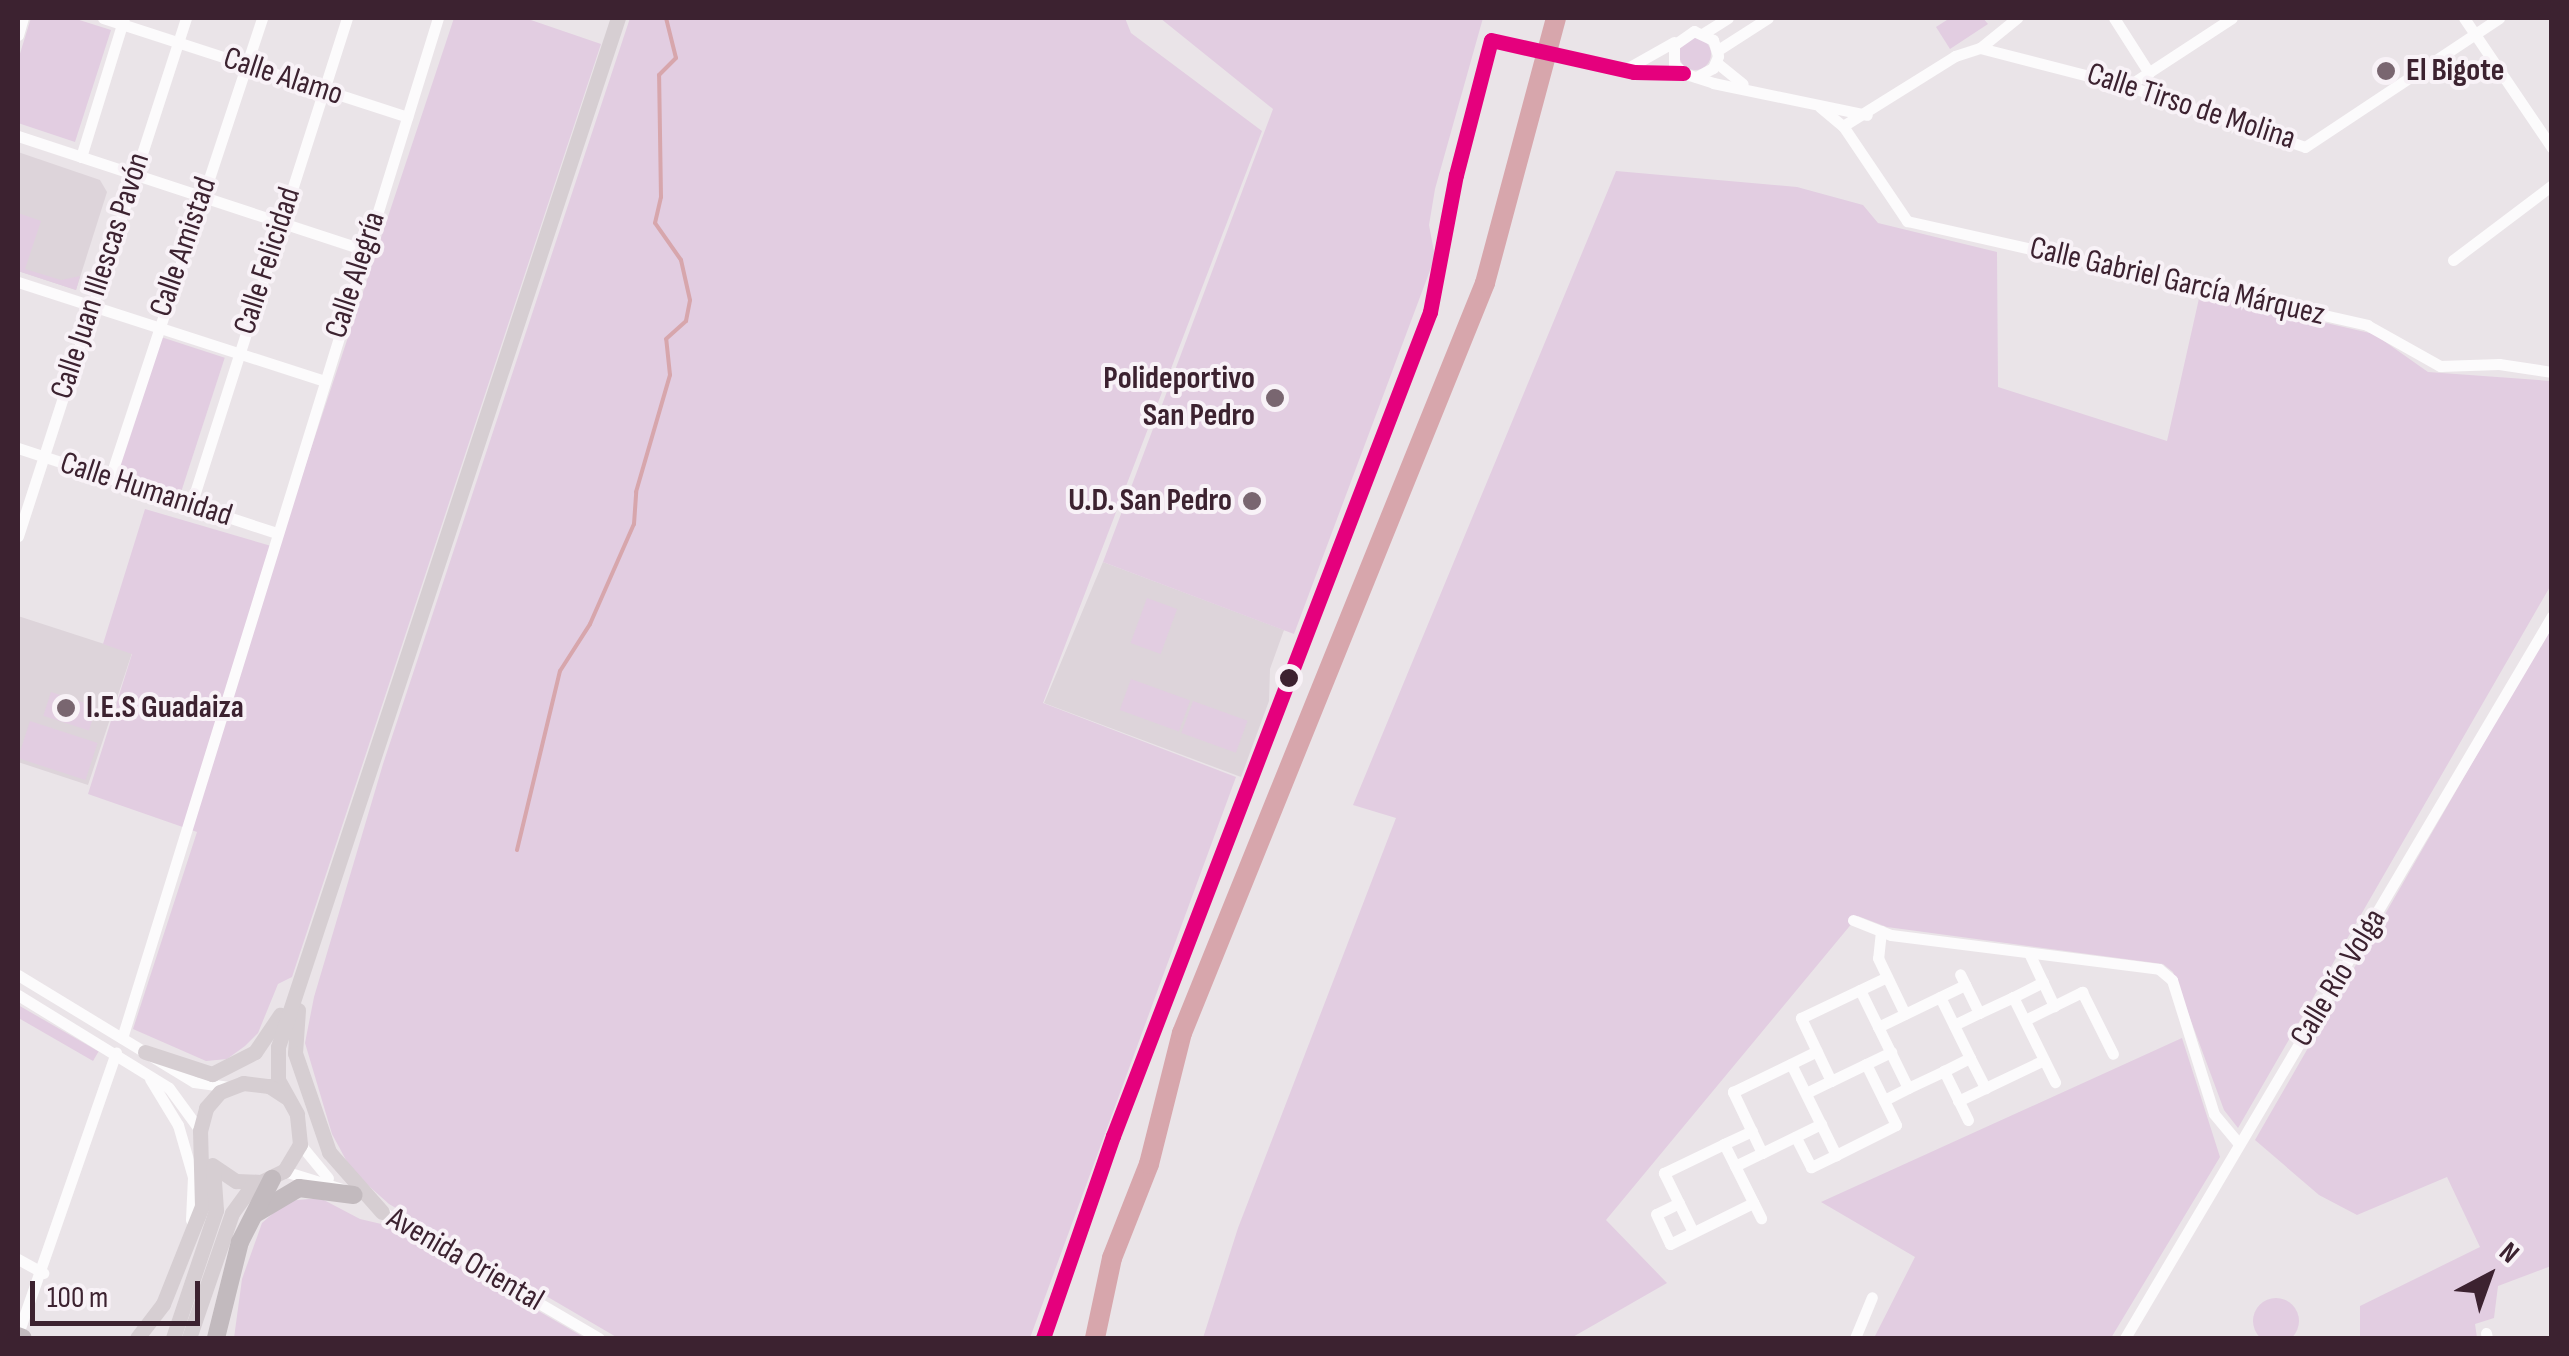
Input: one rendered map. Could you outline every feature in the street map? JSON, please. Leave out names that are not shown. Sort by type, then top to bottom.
[{"type":"highway","points":[[216,1338],[248,1221],[269,1178]]},
{"type":"highway","points":[[248,1221],[298,1188],[354,1195]]},
{"type":"main road","points":[[189,1338],[232,1213],[300,1144],[288,1099],[277,1076],[278,1048],[618,18]]},
{"type":"main road","points":[[145,1052],[189,1071],[228,1070],[264,1043],[297,991]]},
{"type":"main road","points":[[297,991],[295,1053],[329,1152],[382,1212]]},
{"type":"main road","points":[[173,1338],[216,1210],[200,1131],[206,1108],[278,1048]]},
{"type":"main road","points":[[236,1085],[269,1086],[288,1099]]},
{"type":"main road","points":[[137,1338],[163,1304],[188,1244],[202,1206],[207,1158]]},
{"type":"main road","points":[[207,1158],[269,1178]]},
{"type":"street","points":[[18,35],[23,18]]},
{"type":"street","name":"Calle Alamo","points":[[102,18],[123,21],[178,43],[407,118]]},
{"type":"street","name":"Calle Juan Illescas Pavón","points":[[18,536],[186,18]]},
{"type":"street","name":"Calle Amistad","points":[[110,478],[262,18]]},
{"type":"street","name":"Calle Felicidad","points":[[191,505],[348,18]]},
{"type":"street","name":"Calle Alegría","points":[[122,1038],[274,532],[438,18]]},
{"type":"street","points":[[1626,69],[1677,40],[1704,33],[1728,18]]},
{"type":"street","points":[[1690,75],[1768,18]]},
{"type":"street","points":[[1843,126],[1867,115],[1954,56],[1980,48],[2017,18]]},
{"type":"street","points":[[2114,18],[2149,72]]},
{"type":"street","points":[[2128,86],[2232,18]]},
{"type":"street","points":[[2464,18],[2552,148]]},
{"type":"street","name":"Calle Tirso de Molina","points":[[1980,48],[2128,86],[2305,147],[2499,18]]},
{"type":"street","points":[[80,157],[123,21]]},
{"type":"street","points":[[1704,33],[1717,56],[1751,89]]},
{"type":"street","points":[[1043,1338],[1112,1136],[1430,312],[1456,175],[1491,40],[1626,69],[1690,75],[1867,115]]},
{"type":"street","points":[[1677,40],[1672,58],[1690,75]]},
{"type":"street","name":"Calle Gabriel García Márquez","points":[[1820,107],[1843,126],[1907,222],[2367,325],[2440,366],[2499,364],[2552,372]]},
{"type":"street","points":[[18,136],[364,250]]},
{"type":"street","points":[[2453,260],[2552,185]]},
{"type":"street","points":[[18,282],[322,380]]},
{"type":"street","name":"Calle Humanidad","points":[[18,448],[274,532]]},
{"type":"street","name":"Calle Río Volga","points":[[2124,1338],[2552,616]]},
{"type":"street","points":[[1853,920],[1881,931],[2159,969],[2172,980],[2214,1114],[2238,1143]]},
{"type":"street","points":[[1881,931],[1878,958],[1904,1014]]},
{"type":"street","points":[[2029,953],[2054,1006]]},
{"type":"street","points":[[18,975],[194,1082],[236,1085]]},
{"type":"street","points":[[1832,1080],[1801,1018],[1887,977]]},
{"type":"street","points":[[1878,1026],[1940,996],[1962,979],[1979,1013]]},
{"type":"street","points":[[1954,1025],[2043,982]]},
{"type":"street","points":[[1860,990],[1908,1088]]},
{"type":"street","points":[[2025,1020],[2082,992],[2113,1054]]},
{"type":"street","points":[[18,995],[146,1072],[186,1102],[200,1131]]},
{"type":"street","points":[[1940,996],[1984,1088]]},
{"type":"street","points":[[2013,997],[2055,1082]]},
{"type":"street","points":[[1762,1153],[1733,1092],[1817,1051]]},
{"type":"street","points":[[23,1335],[116,1052]]},
{"type":"street","points":[[1806,1093],[1890,1052]]},
{"type":"street","points":[[1884,1100],[1970,1058]]},
{"type":"street","points":[[1958,1101],[2044,1060]]},
{"type":"street","points":[[1791,1064],[1836,1155]]},
{"type":"street","points":[[1796,1136],[1810,1167],[1896,1125],[1866,1064]]},
{"type":"street","points":[[1944,1071],[1968,1120]]},
{"type":"street","points":[[146,1072],[178,1125],[193,1177],[188,1244]]},
{"type":"street","points":[[1735,1166],[1821,1124]]},
{"type":"street","points":[[1693,1232],[1664,1173],[1752,1131]]},
{"type":"street","name":"Avenida Oriental","points":[[300,1144],[331,1181],[599,1338]]},
{"type":"street","points":[[1724,1144],[1760,1218]]},
{"type":"street","name":"Avenida Oriental","points":[[269,1178],[331,1181]]},
{"type":"street","points":[[1678,1203],[1656,1214],[1670,1244],[1753,1204]]},
{"type":"street","points":[[18,1259],[43,1273]]},
{"type":"street","points":[[1856,1338],[1872,1297]]},
{"type":"shaded area","points":[[31,18],[73,18],[111,30],[75,142],[18,123],[18,60]]},
{"type":"shaded area","points":[[454,18],[525,18],[601,44],[292,977],[278,984],[258,1033],[245,1046],[227,1059],[206,1061],[133,1029],[197,832],[88,794],[132,654],[103,644],[145,509],[278,548]]},
{"type":"shaded area","points":[[630,18],[1125,18],[1131,33],[1262,131],[1043,703],[1236,777],[1030,1338],[618,1338],[389,1204],[352,1171],[332,1134],[305,1043],[314,997],[383,764]]},
{"type":"shaded area","name":"Polideportivo San Pedro","points":[[1160,18],[1483,18],[1435,189],[1429,225],[1435,257],[1294,634],[1103,562],[1273,109]]},
{"type":"shaded area","points":[[1950,18],[1983,18],[1988,24],[1950,49],[1936,27]]},
{"type":"shaded area","points":[[1695,38],[1707,42],[1711,54],[1707,66],[1695,70],[1683,66],[1679,54],[1683,42]]},
{"type":"shaded area","points":[[18,152],[100,180],[107,192],[76,290],[18,271]]},
{"type":"shaded area","points":[[1616,171],[1797,187],[1863,205],[1878,223],[1997,252],[1998,387],[2167,441],[2200,294],[2374,334],[2428,372],[2551,381],[2551,585],[2238,1128],[2224,1110],[2173,972],[2163,964],[1887,927],[1858,916],[1606,1220],[1667,1283],[1571,1338],[1203,1338],[1238,1228],[1396,818],[1353,805]]},
{"type":"shaded area","points":[[18,213],[41,221],[25,269],[61,280],[80,276],[76,290],[18,271]]},
{"type":"shaded area","points":[[161,337],[225,358],[181,493],[117,472]]},
{"type":"shaded area","points":[[1103,562],[1284,630],[1270,669],[1269,701],[1241,777],[1044,703]]},
{"type":"shaded area","points":[[1147,598],[1177,609],[1161,654],[1131,643]]},
{"type":"shaded area","name":"I.E.S Guadaiza","points":[[18,616],[132,653],[88,785],[18,762]]},
{"type":"shaded area","points":[[2551,626],[2551,1266],[2498,1286],[2494,1318],[2475,1324],[2477,1338],[2360,1338],[2360,1306],[2480,1247],[2447,1177],[2357,1215],[2319,1195],[2255,1140]]},
{"type":"shaded area","points":[[1131,679],[1190,701],[1179,732],[1120,710]]},
{"type":"shaded area","points":[[51,692],[97,707],[89,731],[43,716]]},
{"type":"shaded area","points":[[1193,701],[1248,721],[1236,753],[1181,733]]},
{"type":"shaded area","points":[[30,721],[98,743],[85,780],[18,758]]},
{"type":"shaded area","points":[[18,1005],[99,1052],[93,1061],[18,1018]]},
{"type":"shaded area","points":[[2182,1038],[2220,1157],[2111,1338],[1874,1338],[1915,1257],[1821,1202]]},
{"type":"shaded area","points":[[320,1198],[360,1219],[394,1227],[585,1338],[234,1338],[242,1279],[262,1223],[287,1201]]},
{"type":"shaded area","points":[[2276,1298],[2292,1305],[2299,1321],[2292,1337],[2276,1344],[2260,1337],[2253,1321],[2260,1305]]},
{"type":"waterway","points":[[517,850],[560,671],[590,624],[634,524],[636,492],[670,375],[666,339],[686,321],[690,300],[681,260],[655,223],[661,197],[659,75],[676,58],[666,18]]},
{"type":"waterway","points":[[1095,1338],[1112,1258],[1149,1164],[1182,1033],[1485,283],[1556,18]]},
{"type":"transit line","points":[[1043,1338],[1113,1136],[1430,312],[1456,175],[1491,40],[1634,72],[1683,73]]},
{"type":"place","name":"El Bigote","points":[[2386,71]]},
{"type":"place","name":"Polideportivo San Pedro","points":[[1275,398]]},
{"type":"place","name":"U.D. San Pedro","points":[[1252,501]]},
{"type":"place","name":"I.E.S Guadaiza","points":[[66,708]]}]
